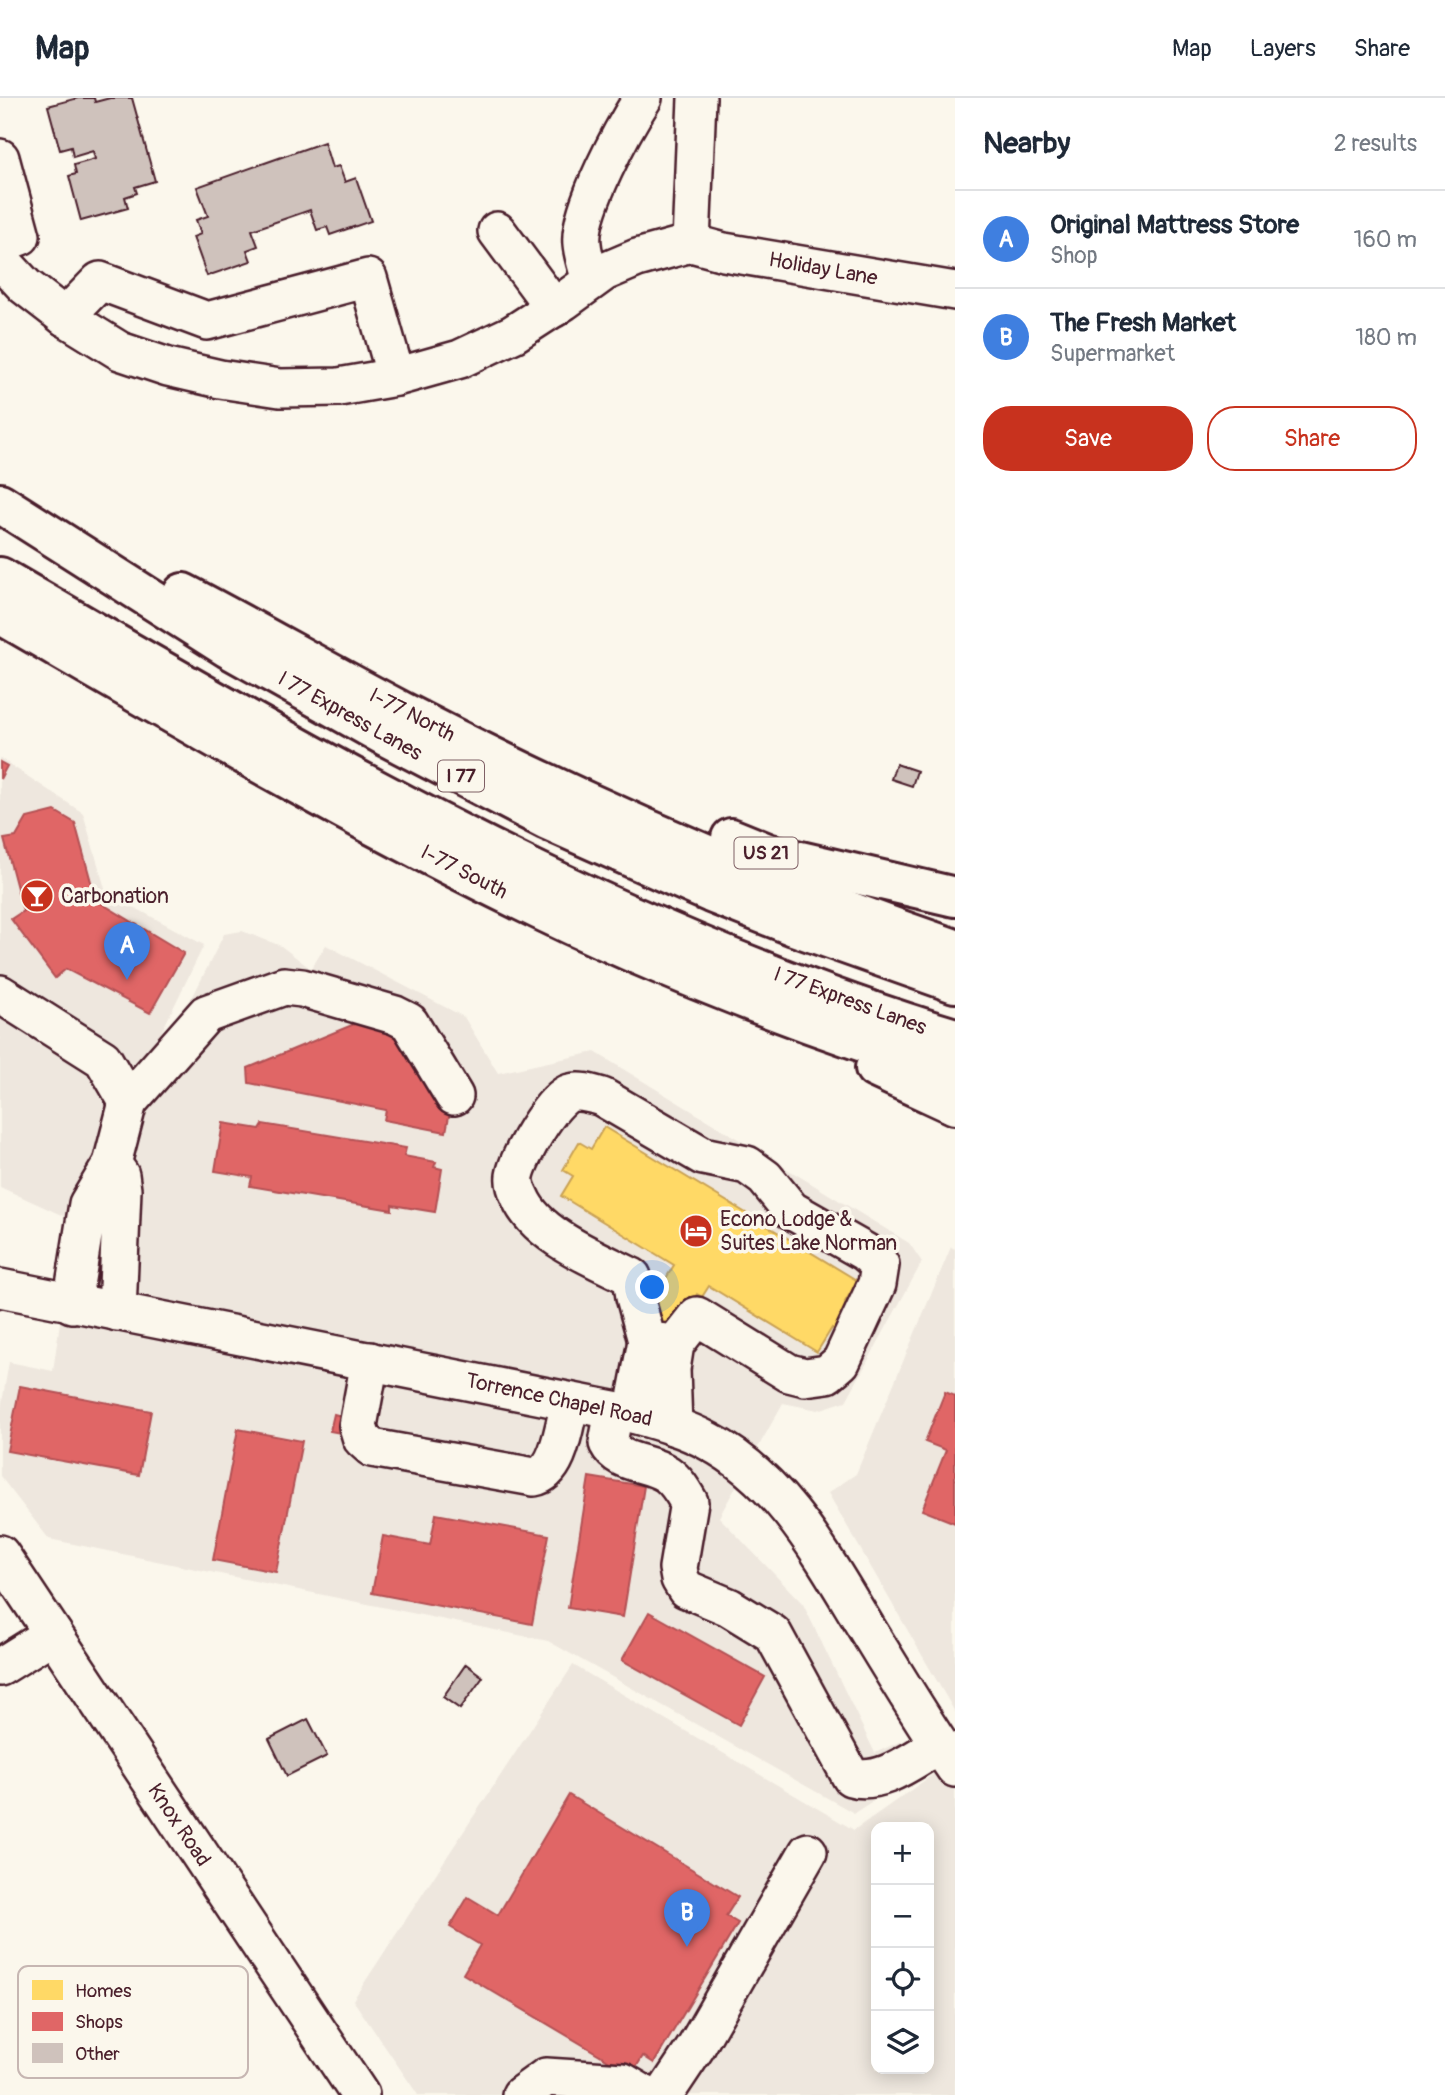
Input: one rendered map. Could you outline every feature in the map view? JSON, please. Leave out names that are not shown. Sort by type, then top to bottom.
[{"type":"highway","name":"I-77 North","points":[[0,500],[242,624],[401,711],[581,799],[723,863],[955,949]]},
{"type":"highway","name":"I 77 Express Lanes","points":[[0,500],[228,648],[387,737],[547,820],[710,893],[955,983]]},
{"type":"highway","name":"I 77 Express Lanes","points":[[0,577],[282,740],[525,867],[703,946],[849,1002],[955,1038]]},
{"type":"highway","name":"I-77 South","points":[[0,614],[209,735],[405,842],[511,896],[678,971],[850,1037],[955,1072]]},
{"type":"highway","name":"US 21","points":[[581,799],[685,820],[770,854],[955,897]]},
{"type":"highway","points":[[678,971],[955,1105]]},
{"type":"street","points":[[592,281],[582,244],[582,228],[601,174],[625,124],[643,98]]},
{"type":"street","points":[[0,259],[25,286],[65,317],[120,351],[168,367],[220,379],[280,388],[339,387],[396,377],[460,359],[513,334],[604,272],[636,258],[691,243],[697,98]]},
{"type":"street","points":[[0,158],[21,236],[0,244]]},
{"type":"street","points":[[497,231],[554,308]]},
{"type":"street","name":"Holiday Lane","points":[[691,243],[724,252],[955,291]]},
{"type":"street","points":[[65,317],[100,281],[207,321],[368,278],[396,377]]},
{"type":"street","points":[[72,1304],[88,1204],[112,1164],[128,1101],[206,1014],[284,986],[316,992],[395,1015],[409,1022],[454,1096]]},
{"type":"street","points":[[0,995],[103,1059],[128,1101]]},
{"type":"street","points":[[673,1426],[671,1369],[661,1342],[635,1297],[632,1277],[566,1243],[535,1220],[520,1199],[514,1180],[518,1164],[555,1102],[570,1093],[587,1093],[602,1097],[704,1156],[747,1165],[765,1178],[791,1210],[865,1252],[880,1265],[877,1284],[841,1362],[827,1374],[805,1377],[789,1373],[697,1316],[661,1342],[608,1443],[619,1456],[665,1473],[674,1480],[689,1502],[678,1568],[680,1579],[686,1589],[729,1607],[773,1634],[851,1777],[876,1779],[947,1757]]},
{"type":"street","points":[[112,1164],[120,1175],[122,1190],[117,1312]]},
{"type":"street","name":"Torrence Chapel Road","points":[[0,1289],[623,1413],[673,1426],[709,1441],[747,1467],[792,1511],[947,1757]]},
{"type":"street","points":[[370,1361],[358,1426],[362,1439],[372,1448],[534,1477],[544,1475],[554,1463],[570,1402]]},
{"type":"street","name":"Knox Road","points":[[0,1553],[360,2095]]},
{"type":"street","points":[[0,1667],[53,1634]]},
{"type":"street","points":[[664,2095],[696,2047],[808,1852]]},
{"type":"street","points":[[521,2095],[546,2077],[624,2082],[645,2095]]},
{"type":"shaded area","points":[[0,758],[83,813],[106,892],[204,945],[70,1219],[0,1187]]},
{"type":"shaded area","points":[[242,931],[281,946],[311,969],[326,945],[464,1017],[498,1073],[595,1052],[909,1243],[922,1262],[846,1401],[818,1410],[783,1403],[719,1517],[803,1604],[875,1753],[901,1741],[918,1772],[854,1813],[548,1641],[49,1539],[0,1476],[0,1414],[9,1362],[53,1371],[72,1239],[224,934]]},
{"type":"shaded area","points":[[951,1247],[955,1249],[955,1712],[828,1493],[856,1474]]},
{"type":"shaded area","points":[[573,1665],[854,1830],[955,1759],[955,2095],[418,2095],[353,2000]]},
{"type":"building: Homes","name":"Econo Lodge & Suites Lake Norman","points":[[604,1127],[858,1281],[845,1302],[857,1309],[841,1334],[832,1328],[817,1352],[709,1286],[702,1297],[697,1294],[685,1314],[665,1326],[655,1322],[651,1303],[674,1265],[561,1196],[573,1176],[563,1170],[579,1142],[591,1149]]},
{"type":"building: Shops","points":[[0,762],[7,766],[0,779]]},
{"type":"building: Shops","points":[[55,811],[75,823],[96,900],[184,953],[150,1013],[66,969],[55,978],[11,919],[23,911],[4,839],[16,837],[27,818]]},
{"type":"building: Shops","points":[[364,1020],[396,1028],[449,1116],[446,1132],[384,1120],[386,1110],[249,1083],[248,1068]]},
{"type":"building: Shops","points":[[223,1123],[260,1129],[263,1124],[406,1148],[404,1156],[436,1162],[434,1167],[442,1169],[435,1212],[392,1205],[392,1210],[250,1186],[252,1177],[215,1171]]},
{"type":"building: Shops","points":[[20,1386],[151,1411],[139,1475],[7,1451]]},
{"type":"building: Shops","points":[[945,1392],[955,1396],[955,1523],[922,1510],[946,1450],[925,1442]]},
{"type":"building: Shops","points":[[334,1414],[345,1417],[341,1433],[330,1431]]},
{"type":"building: Shops","points":[[238,1429],[302,1441],[276,1572],[213,1560]]},
{"type":"building: Shops","points":[[589,1477],[644,1486],[623,1617],[568,1608]]},
{"type":"building: Shops","points":[[436,1514],[549,1535],[532,1624],[372,1593],[383,1536],[430,1545]]},
{"type":"building: Shops","points":[[649,1612],[765,1677],[739,1725],[622,1660]]},
{"type":"building: Shops","points":[[569,1795],[738,1897],[726,1916],[738,1923],[654,2063],[643,2056],[632,2074],[463,1974],[480,1945],[450,1927],[468,1897],[498,1915]]},
{"type":"building: Other","points":[[78,98],[94,98],[95,102],[110,98],[132,98],[155,181],[135,187],[137,193],[125,197],[128,208],[81,221],[69,176],[76,174],[74,165],[95,159],[93,151],[73,157],[71,147],[60,150],[48,106]]},
{"type":"building: Other","points":[[324,142],[332,168],[339,166],[345,182],[356,178],[371,221],[330,235],[327,227],[317,230],[310,210],[252,230],[258,246],[247,250],[251,261],[207,276],[193,237],[201,234],[196,220],[208,216],[197,187]]},
{"type":"building: Other","points":[[896,764],[917,771],[912,786],[891,779]]},
{"type":"building: Other","points":[[466,1664],[483,1677],[460,1709],[443,1697]]},
{"type":"building: Other","points":[[308,1719],[327,1756],[287,1776],[269,1739]]},
{"type":"place","name":"Carbonation","points":[[37,896]]},
{"type":"place","name":"Original Mattress Store","points":[[127,980]]},
{"type":"place","name":"Econo Lodge & Suites Lake Norman","points":[[696,1231]]},
{"type":"place","name":"The Fresh Market","points":[[687,1947]]}]
